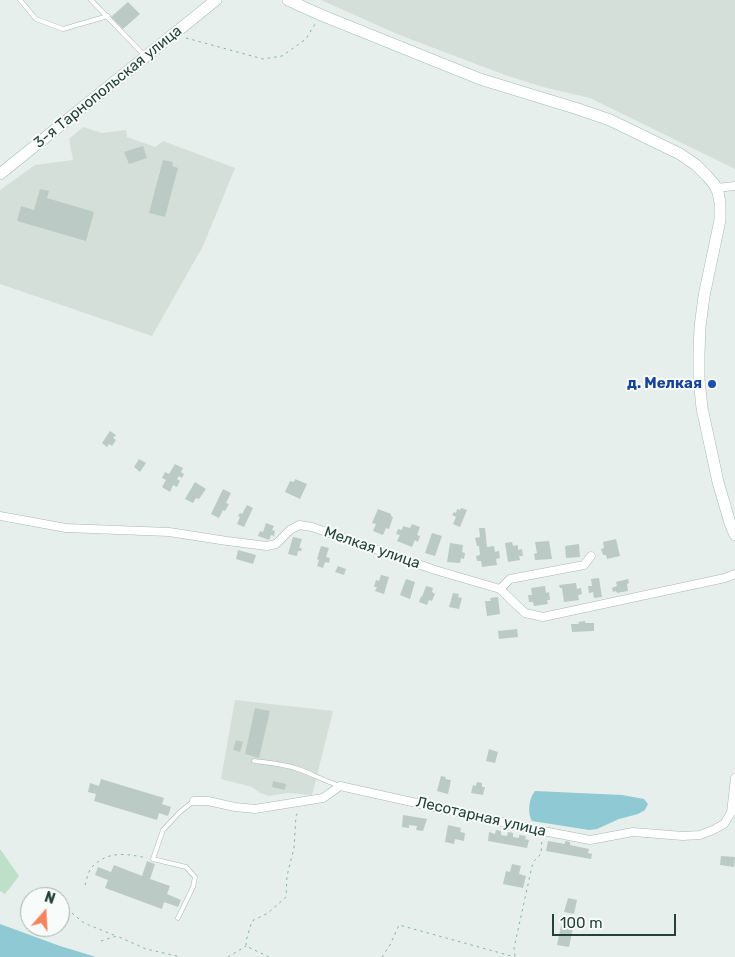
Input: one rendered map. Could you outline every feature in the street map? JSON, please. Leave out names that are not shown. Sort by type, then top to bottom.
[{"type":"main road","name":"3-я Тарнопольская улица","points":[[0,174],[216,0]]},
{"type":"main road","points":[[288,0],[480,79],[578,108],[610,120],[680,154],[696,165],[707,176],[718,192],[720,220],[704,296],[699,344],[699,379],[702,408],[718,482],[735,535]]},
{"type":"street","points":[[716,188],[735,186]]},
{"type":"street","name":"Мелкая улица","points":[[0,516],[66,528],[169,532],[267,546],[276,544],[290,530],[299,525],[312,527],[435,570],[500,589],[525,613],[542,617],[724,578],[735,574]]},
{"type":"street","points":[[500,589],[510,580],[584,565],[592,556]]},
{"type":"street","name":"Лесотарная улица","points":[[340,786],[590,840],[633,832],[683,836],[700,835],[713,830],[724,824],[731,813],[735,778]]},
{"type":"street","points":[[194,802],[208,802],[255,809],[323,798],[340,786]]},
{"type":"lane","points":[[20,0],[36,19],[63,29],[108,16]]},
{"type":"lane","points":[[91,0],[145,57]]},
{"type":"lane","points":[[254,761],[297,769],[340,786]]},
{"type":"lane","points":[[178,918],[193,887],[195,877],[186,867],[153,859],[163,830],[180,812],[194,802]]},
{"type":"path","points":[[173,34],[263,58],[282,56],[306,39],[321,15]]},
{"type":"path","points":[[246,946],[252,921],[268,913],[286,897],[287,876],[294,848],[296,816],[304,801]]},
{"type":"path","points":[[382,957],[399,925],[515,957],[514,948],[533,862],[541,854],[542,831]]},
{"type":"path","points":[[85,885],[91,868],[105,856],[127,854],[153,859]]},
{"type":"path","points":[[72,913],[84,923],[146,948],[181,957]]},
{"type":"path","points":[[101,942],[117,936]]},
{"type":"path","points":[[228,957],[246,946]]},
{"type":"path","points":[[246,946],[269,957]]},
{"type":"shaded area","points":[[321,0],[735,0],[735,169],[590,98],[543,87],[505,75],[397,34]]},
{"type":"shaded area","points":[[83,127],[102,133],[126,130],[127,137],[155,147],[163,141],[235,168],[203,246],[152,336],[0,284],[0,190],[35,165],[73,160],[69,139]]},
{"type":"shaded area","points":[[235,700],[333,711],[312,795],[287,793],[269,796],[260,793],[252,787],[221,779]]},
{"type":"green space","points":[[0,849],[19,876],[5,894],[0,891]]},
{"type":"water","points":[[535,791],[622,795],[644,799],[648,804],[645,810],[638,814],[619,819],[597,829],[589,830],[532,821],[529,806]]},
{"type":"water","points":[[0,924],[20,931],[20,937],[35,937],[96,957],[0,957]]},
{"type":"building","points":[[128,2],[140,14],[123,29],[111,17]]},
{"type":"building","points":[[143,146],[147,158],[129,164],[124,152]]},
{"type":"building","points":[[163,160],[173,162],[172,166],[178,168],[165,217],[149,213]]},
{"type":"building","points":[[40,189],[49,191],[47,198],[94,212],[86,241],[17,221],[21,206],[34,210]]},
{"type":"building","points":[[110,431],[116,435],[113,438],[116,440],[112,446],[109,444],[107,447],[102,443]]},
{"type":"building","points":[[139,459],[146,463],[140,472],[134,467]]},
{"type":"building","points":[[175,464],[183,468],[181,472],[184,474],[182,478],[179,476],[177,479],[180,481],[177,487],[173,485],[170,492],[162,487],[166,480],[162,478],[165,472],[169,474]]},
{"type":"building","points":[[295,479],[307,484],[300,499],[285,492],[290,481],[294,482]]},
{"type":"building","points":[[195,482],[206,489],[199,499],[196,498],[193,503],[185,499]]},
{"type":"building","points":[[223,489],[231,493],[226,503],[229,504],[219,518],[211,514]]},
{"type":"building","points":[[247,505],[253,508],[244,527],[237,524],[240,517],[238,516],[240,513],[242,514]]},
{"type":"building","points":[[461,508],[467,510],[460,527],[453,524],[456,517],[452,515],[454,512],[456,513],[457,509],[460,510]]},
{"type":"building","points":[[378,509],[391,514],[393,517],[389,529],[386,528],[383,535],[373,531],[376,524],[372,523]]},
{"type":"building","points":[[266,523],[274,526],[272,530],[275,531],[274,536],[271,535],[269,540],[258,536],[260,531],[263,532]]},
{"type":"building","points":[[412,524],[420,527],[417,535],[420,536],[418,542],[415,540],[412,547],[397,541],[400,535],[396,534],[398,529],[402,530],[403,526],[410,528]]},
{"type":"building","points":[[479,528],[485,528],[487,547],[494,546],[495,552],[499,551],[500,558],[496,559],[497,565],[482,567],[481,561],[477,561],[476,556],[480,555],[479,546],[477,546],[475,538],[480,537]]},
{"type":"building","points":[[432,533],[442,536],[435,556],[425,553]]},
{"type":"building","points":[[293,537],[302,539],[299,548],[302,548],[301,551],[298,551],[297,556],[288,554]]},
{"type":"building","points":[[616,539],[620,556],[607,559],[601,549],[604,548],[603,542]]},
{"type":"building","points":[[549,541],[552,559],[535,560],[534,554],[537,553],[535,542]]},
{"type":"building","points":[[512,542],[513,546],[518,545],[518,550],[522,549],[523,556],[519,556],[520,560],[508,562],[505,543]]},
{"type":"building","points":[[450,543],[463,545],[464,559],[461,558],[460,563],[447,562]]},
{"type":"building","points":[[579,544],[580,557],[566,558],[565,546]]},
{"type":"building","points":[[321,546],[329,548],[326,557],[330,558],[329,563],[325,562],[323,568],[317,566]]},
{"type":"building","points":[[238,550],[256,555],[253,564],[236,559]]},
{"type":"building","points":[[338,566],[346,569],[344,575],[335,572]]},
{"type":"building","points":[[381,575],[389,577],[384,594],[375,591],[377,587],[374,587],[376,580],[379,581]]},
{"type":"building","points":[[599,578],[602,597],[594,598],[593,592],[589,593],[588,586],[592,586],[591,579]]},
{"type":"building","points":[[406,579],[415,582],[410,599],[400,595]]},
{"type":"building","points":[[628,579],[628,591],[613,592],[612,588],[617,586],[616,582]]},
{"type":"building","points":[[576,583],[577,589],[581,588],[582,594],[578,595],[579,600],[564,602],[562,588],[559,585]]},
{"type":"building","points":[[426,586],[433,588],[432,592],[435,594],[432,601],[429,600],[427,605],[419,602]]},
{"type":"building","points":[[545,586],[546,593],[549,592],[550,600],[547,600],[548,604],[534,606],[533,602],[529,602],[528,595],[532,595],[531,588]]},
{"type":"building","points":[[453,593],[459,594],[458,597],[462,598],[459,609],[449,607]]},
{"type":"building","points":[[498,597],[500,614],[487,616],[485,601],[491,601],[490,598]]},
{"type":"building","points":[[585,621],[585,623],[594,623],[594,631],[572,632],[571,624],[579,624],[578,622]]},
{"type":"building","points":[[517,629],[518,637],[499,639],[498,631]]},
{"type":"building","points":[[255,708],[270,711],[259,758],[245,754]]},
{"type":"building","points":[[236,740],[243,742],[240,752],[233,750]]},
{"type":"building","points":[[489,749],[498,752],[495,763],[486,761]]},
{"type":"building","points":[[441,776],[451,780],[448,794],[437,791]]},
{"type":"building","points":[[101,779],[164,798],[162,804],[171,807],[168,816],[159,813],[157,820],[94,801],[96,794],[88,792],[90,783],[99,786]]},
{"type":"building","points":[[273,781],[286,784],[285,790],[272,787]]},
{"type":"building","points":[[477,782],[482,783],[482,787],[485,787],[483,795],[471,793],[473,785],[476,786]]},
{"type":"building","points":[[403,815],[427,819],[423,831],[416,830],[417,826],[409,825],[409,828],[402,827]]},
{"type":"building","points":[[448,825],[461,828],[460,832],[465,833],[464,841],[455,839],[454,844],[445,842]]},
{"type":"building","points":[[496,830],[501,831],[501,835],[507,836],[508,832],[513,833],[513,837],[519,838],[519,835],[526,836],[525,839],[529,840],[527,848],[488,841],[489,832],[495,834]]},
{"type":"building","points":[[548,841],[565,844],[565,841],[570,842],[570,845],[589,849],[588,853],[592,854],[591,859],[546,851]]},
{"type":"building","points":[[721,856],[735,857],[734,867],[720,865]]},
{"type":"building","points":[[147,861],[155,864],[150,879],[170,886],[167,894],[181,900],[178,907],[164,902],[162,909],[105,888],[108,880],[95,875],[98,867],[111,872],[114,865],[142,876]]},
{"type":"building","points":[[512,864],[521,866],[519,874],[526,876],[523,888],[503,884],[506,871],[510,872]]},
{"type":"building","points":[[568,898],[577,900],[574,914],[564,912]]},
{"type":"building","points":[[561,926],[573,928],[569,947],[557,945]]},
{"type":"place","name":"д. Мелкая","points":[[712,384]]}]
